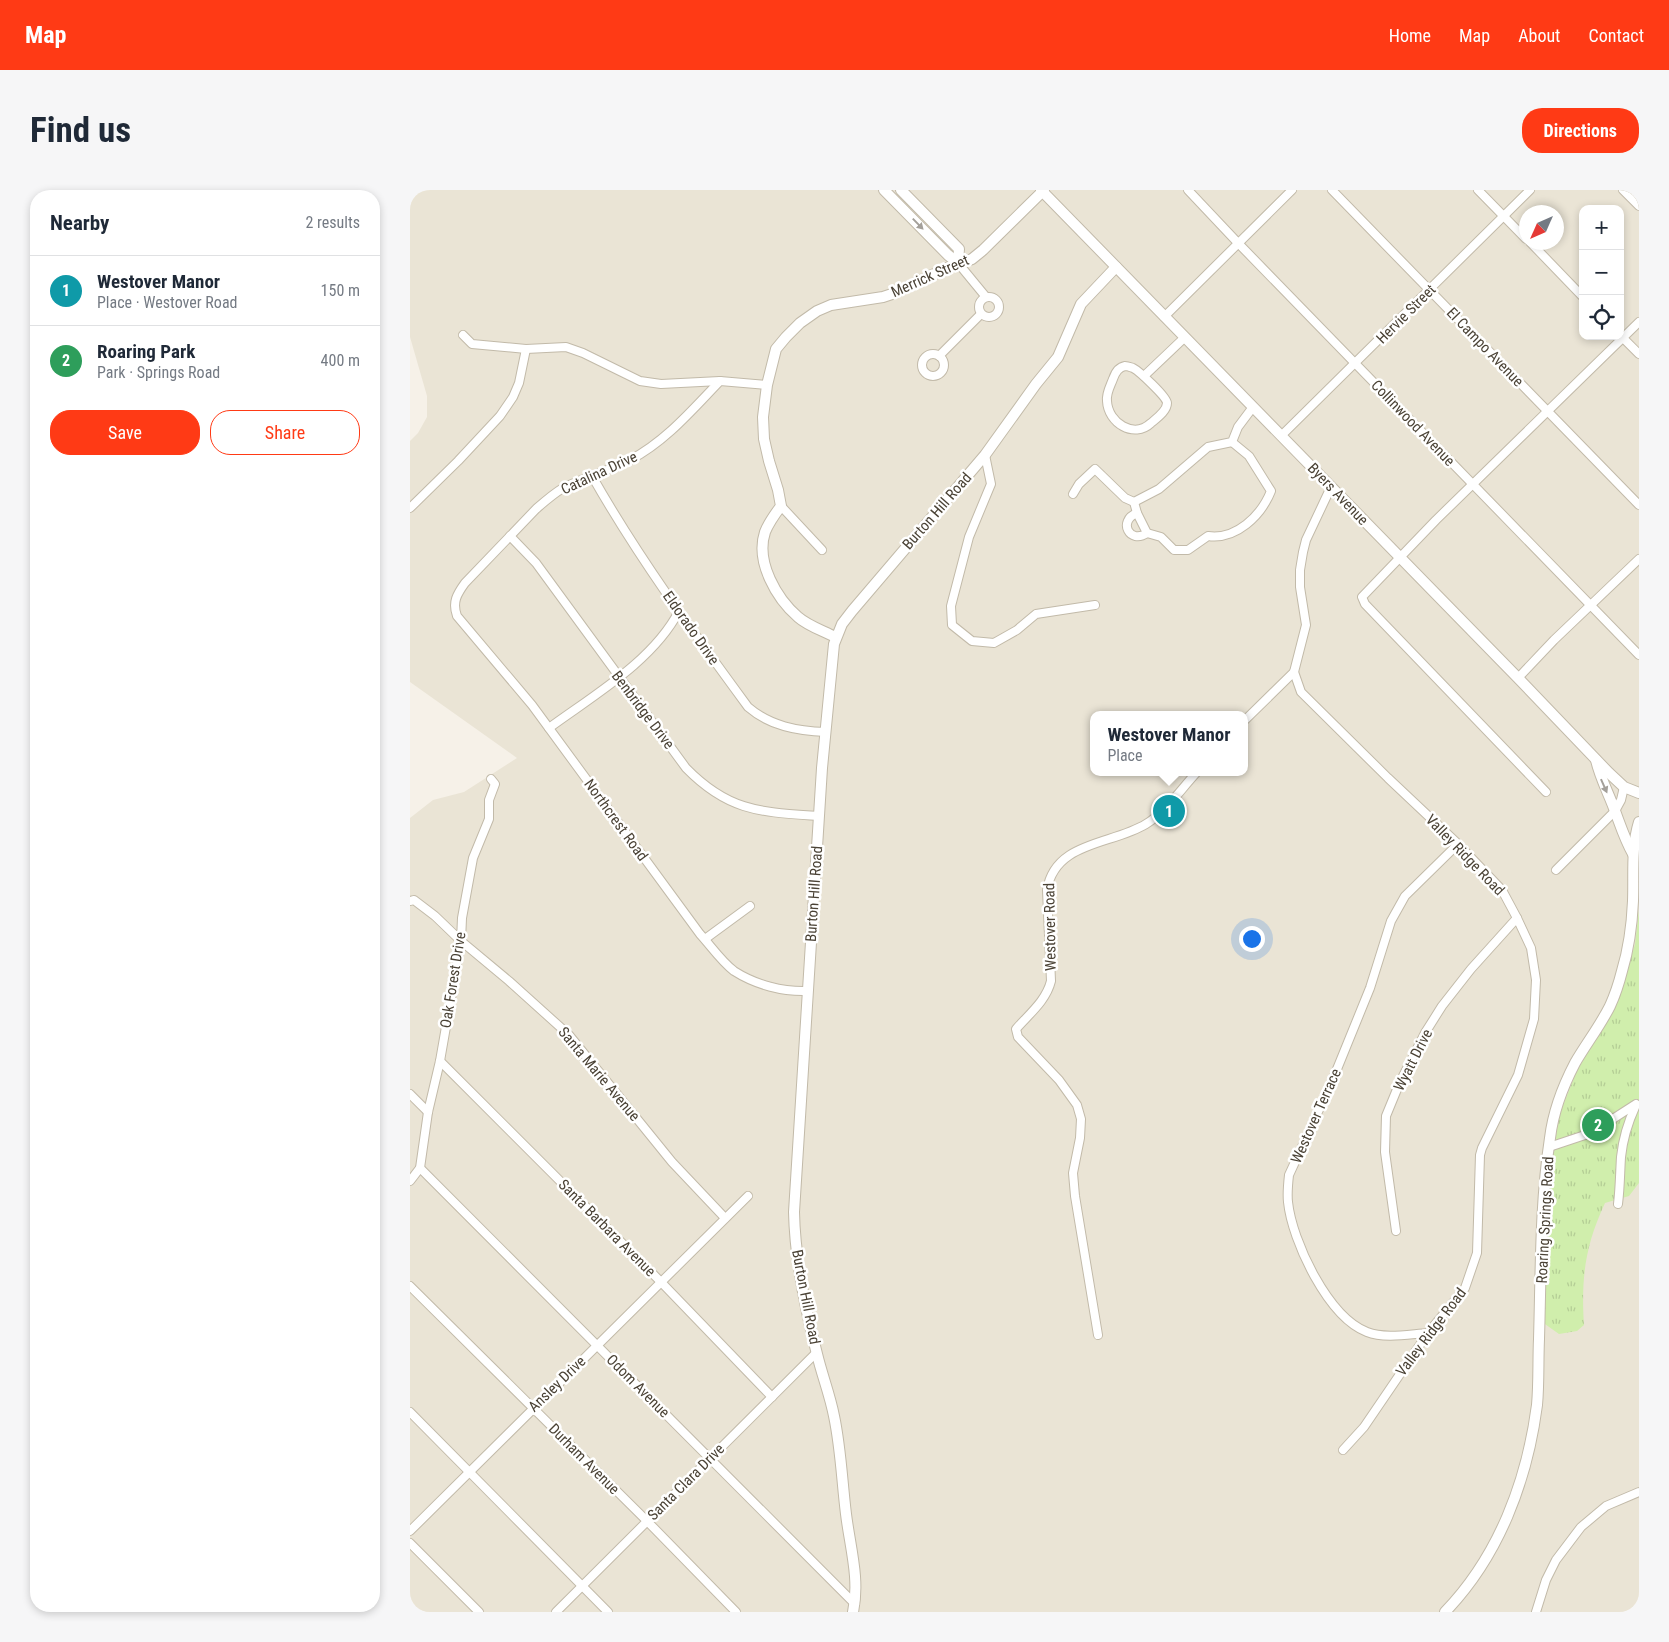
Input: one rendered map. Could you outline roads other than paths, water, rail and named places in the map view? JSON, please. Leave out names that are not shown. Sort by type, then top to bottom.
[{"type":"street","points":[[884,190],[958,263],[986,297]]},
{"type":"street","points":[[891,190],[904,194],[959,249],[958,263]]},
{"type":"street","name":"Collinwood Avenue","points":[[1188,190],[1639,655]]},
{"type":"street","points":[[1164,317],[1292,190]]},
{"type":"street","name":"El Campo Avenue","points":[[1332,190],[1639,504]]},
{"type":"street","points":[[1478,190],[1519,232]]},
{"type":"street","name":"Hervie Street","points":[[1281,436],[1530,190]]},
{"type":"street","points":[[1623,190],[1639,206]]},
{"type":"street","name":"Merrick Street","points":[[781,506],[764,439],[763,417],[767,385],[776,349],[800,323],[817,311],[831,305],[889,295],[958,263],[972,259],[1042,191]]},
{"type":"street","name":"Byers Avenue","points":[[1042,191],[1596,759],[1624,787],[1639,793]]},
{"type":"street","points":[[1538,250],[1582,295]]},
{"type":"street","name":"Burton Hill Road","points":[[854,1608],[856,1594],[855,1574],[846,1514],[842,1464],[834,1415],[816,1353],[797,1256],[794,1220],[819,816],[835,638],[842,624],[852,611],[985,455],[1036,384],[1058,357],[1081,304],[1116,267]]},
{"type":"street","points":[[986,297],[994,297],[999,302],[1000,310],[995,316],[988,318],[981,314],[978,308],[980,301],[986,297]]},
{"type":"street","points":[[939,356],[981,314]]},
{"type":"street","points":[[1624,334],[1639,322]]},
{"type":"street","points":[[462,335],[472,344],[526,349],[566,347],[640,381],[661,384],[720,381],[767,385]]},
{"type":"street","points":[[1144,376],[1184,338]]},
{"type":"street","points":[[1624,338],[1639,354]]},
{"type":"street","points":[[1546,792],[1364,604],[1362,597],[1618,340]]},
{"type":"street","points":[[410,508],[500,416],[519,384],[526,349]]},
{"type":"street","points":[[1121,367],[1133,368],[1144,376],[1166,397],[1168,403],[1165,409],[1146,428],[1131,430],[1114,418],[1107,403],[1107,394],[1114,376],[1121,367]]},
{"type":"street","name":"Catalina Drive","points":[[454,605],[456,594],[465,583],[548,498],[562,489],[631,459],[656,444],[690,414],[720,381]]},
{"type":"street","points":[[1232,442],[1238,427],[1253,407]]},
{"type":"street","points":[[1134,502],[1159,489],[1208,447],[1232,442]]},
{"type":"street","points":[[1134,502],[1147,533],[1161,537],[1174,550],[1188,550],[1208,536],[1216,537],[1230,534],[1251,520],[1266,503],[1271,491],[1249,456],[1232,442]]},
{"type":"street","points":[[985,455],[990,484],[969,537],[951,606],[952,625],[972,641],[994,642],[1018,630],[1036,614],[1095,605]]},
{"type":"street","points":[[1073,494],[1079,484],[1096,469],[1125,498],[1134,502]]},
{"type":"street","name":"Eldorado Drive","points":[[592,476],[621,527],[748,707],[756,714],[787,728],[826,732]]},
{"type":"street","points":[[1248,717],[1294,672],[1306,625],[1300,587],[1303,552],[1310,531],[1331,487]]},
{"type":"street","points":[[822,550],[781,506],[770,521],[763,544],[766,567],[772,582],[782,600],[798,618],[835,638]]},
{"type":"street","points":[[1137,513],[1131,515],[1128,520],[1126,525],[1128,530],[1137,537],[1147,533]]},
{"type":"street","name":"Benbridge Drive","points":[[510,536],[536,564],[618,677],[695,778],[722,796],[750,809],[819,816]]},
{"type":"street","points":[[1518,678],[1554,640],[1592,606],[1639,559]]},
{"type":"street","name":"Northcrest Road","points":[[454,605],[457,616],[532,705],[705,939],[734,970],[750,979],[784,990],[808,991]]},
{"type":"street","points":[[549,728],[633,666],[657,644],[667,632],[679,611]]},
{"type":"street","name":"Valley Ridge Road","points":[[1294,672],[1301,692],[1458,844],[1502,890],[1531,948],[1534,960],[1536,998],[1534,1019],[1518,1075],[1480,1155],[1477,1253],[1465,1288],[1428,1332],[1364,1427],[1343,1450]]},
{"type":"street","points":[[1596,759],[1600,778],[1615,811],[1624,840],[1633,854]]},
{"type":"street","name":"Westover Road","points":[[1098,1335],[1074,1196],[1073,1174],[1080,1138],[1081,1119],[1077,1105],[1066,1088],[1018,1037],[1016,1029],[1048,992],[1051,981],[1047,890],[1049,878],[1056,867],[1067,856],[1132,831],[1147,823],[1159,814],[1193,776]]},
{"type":"street","name":"Oak Forest Drive","points":[[410,1181],[420,1168],[428,1112],[440,1061],[461,941],[462,918],[473,858],[488,819],[489,800],[495,784],[491,779]]},
{"type":"street","points":[[1556,870],[1615,811],[1621,800],[1624,787]]},
{"type":"street","name":"Roaring Springs Road","points":[[1445,1612],[1469,1583],[1501,1530],[1524,1471],[1537,1403],[1544,1195],[1554,1116],[1575,1063],[1610,1006],[1622,971],[1628,946],[1632,912],[1633,854],[1639,822]]},
{"type":"street","name":"Westover Terrace","points":[[1428,1332],[1377,1335],[1358,1328],[1340,1313],[1323,1291],[1300,1246],[1288,1202],[1288,1191],[1290,1175],[1333,1079],[1366,997],[1391,920],[1406,896],[1458,844]]},
{"type":"street","name":"Santa Marie Avenue","points":[[410,901],[414,900],[435,916],[569,1035],[672,1162],[725,1218]]},
{"type":"street","points":[[705,939],[750,906]]},
{"type":"street","name":"Wyatt Drive","points":[[1396,1231],[1385,1152],[1386,1116],[1425,1033],[1442,1006],[1517,918]]},
{"type":"street","name":"Santa Barbara Avenue","points":[[440,1061],[661,1282],[772,1397]]},
{"type":"street","points":[[410,1094],[428,1112]]},
{"type":"street","points":[[1549,1147],[1591,1133],[1637,1104]]},
{"type":"street","points":[[1618,1204],[1624,1138],[1627,1124],[1637,1104]]},
{"type":"street","name":"Odom Avenue","points":[[420,1168],[710,1458],[854,1608]]},
{"type":"street","name":"Ansley Drive","points":[[410,1531],[748,1196]]},
{"type":"street","name":"Durham Avenue","points":[[410,1286],[736,1612]]},
{"type":"street","name":"Santa Clara Drive","points":[[556,1612],[816,1353]]},
{"type":"street","points":[[410,1412],[608,1612]]},
{"type":"street","points":[[1536,1612],[1546,1580],[1556,1560],[1581,1527],[1606,1506],[1639,1492]]},
{"type":"street","points":[[410,1543],[479,1612]]},
{"type":"place","name":"Westover Manor","points":[[1169,811]]},
{"type":"place","name":"Roaring Park","points":[[1598,1125]]}]
